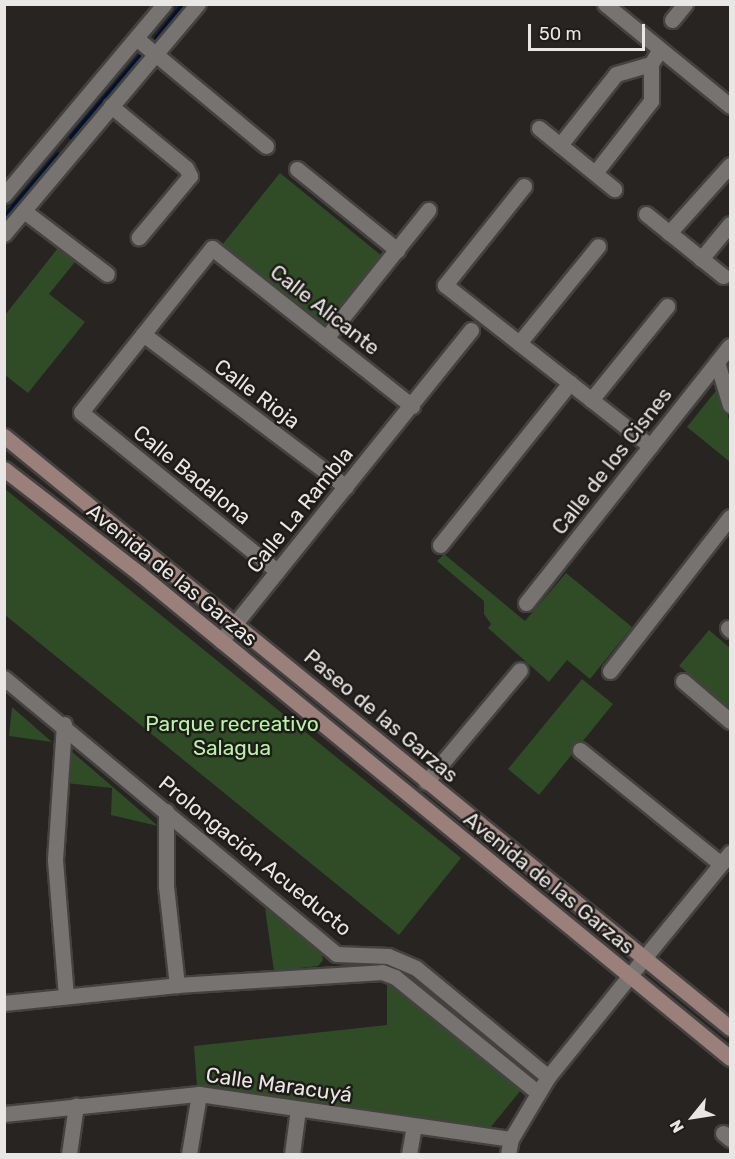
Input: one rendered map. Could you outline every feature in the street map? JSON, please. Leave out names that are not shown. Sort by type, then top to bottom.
[{"type":"main road","name":"Paseo de las Garzas","points":[[4,436],[236,622],[426,782],[730,1028]]},
{"type":"main road","name":"Avenida de las Garzas","points":[[4,469],[221,641],[730,1058]]},
{"type":"street","points":[[4,195],[164,4]]},
{"type":"street","points":[[4,234],[198,4]]},
{"type":"street","points":[[605,4],[730,106]]},
{"type":"street","points":[[672,20],[685,4]]},
{"type":"street","points":[[136,38],[266,146]]},
{"type":"street","points":[[595,173],[651,101],[651,64],[660,49]]},
{"type":"street","points":[[560,145],[616,74],[651,64]]},
{"type":"street","points":[[111,106],[186,168],[190,176],[139,237]]},
{"type":"street","points":[[539,128],[614,189]]},
{"type":"street","points":[[669,233],[730,165]]},
{"type":"street","points":[[297,169],[397,250]]},
{"type":"street","points":[[524,186],[445,285],[650,446]]},
{"type":"street","points":[[326,338],[428,210]]},
{"type":"street","points":[[24,211],[107,274]]},
{"type":"street","points":[[646,214],[723,276]]},
{"type":"street","points":[[702,259],[730,224]]},
{"type":"street","points":[[519,343],[598,246]]},
{"type":"street","name":"Calle Alicante","points":[[143,334],[212,248],[412,406]]},
{"type":"street","points":[[591,400],[667,306]]},
{"type":"street","name":"Calle La Rambla","points":[[221,641],[471,330]]},
{"type":"street","name":"Calle Badalona","points":[[143,334],[81,412],[277,571]]},
{"type":"street","name":"Calle Rioja","points":[[143,334],[346,487]]},
{"type":"street","name":"Calle de los Cisnes","points":[[526,603],[730,346]]},
{"type":"street","points":[[717,362],[730,405]]},
{"type":"street","points":[[440,545],[570,383]]},
{"type":"street","points":[[610,671],[730,517]]},
{"type":"street","points":[[426,782],[520,670]]},
{"type":"street","name":"Prolongación Acueducto","points":[[4,678],[64,724],[336,954],[368,964],[395,977],[538,1093]]},
{"type":"street","points":[[683,681],[730,721]]},
{"type":"street","points":[[64,724],[55,860],[66,996]]},
{"type":"street","points":[[510,1147],[548,1077],[728,856],[580,750]]},
{"type":"street","points":[[166,811],[166,886],[177,986]]},
{"type":"street","name":"Prolongación Acueducto","points":[[4,1003],[368,964],[388,956],[416,968],[548,1077]]},
{"type":"street","points":[[429,1005],[442,990]]},
{"type":"street","points":[[189,1155],[199,1094]]},
{"type":"street","name":"Calle Maracuyá","points":[[4,1114],[199,1094],[414,1126],[510,1147]]},
{"type":"street","points":[[69,1155],[76,1105]]},
{"type":"street","points":[[292,1155],[298,1109]]},
{"type":"street","points":[[410,1155],[414,1126]]},
{"type":"green space","points":[[280,173],[382,256],[325,327],[222,245]]},
{"type":"green space","points":[[58,248],[75,262],[49,294],[85,322],[28,393],[5,375],[5,315]]},
{"type":"green space","points":[[719,387],[730,423],[730,462],[687,427]]},
{"type":"green space","name":"Parque recreativo Salagua","points":[[5,489],[461,858],[399,935],[5,615]]},
{"type":"green space","points":[[444,554],[525,621],[566,573],[632,627],[590,679],[567,660],[549,682],[488,628],[491,624],[484,614],[484,601],[437,561]]},
{"type":"green space","points":[[709,630],[730,648],[730,708],[679,666]]},
{"type":"green space","points":[[582,679],[613,704],[539,795],[508,769]]},
{"type":"green space","points":[[12,707],[52,742],[9,736]]},
{"type":"green space","points":[[70,750],[158,826],[111,815],[112,788],[66,783]]},
{"type":"green space","points":[[265,908],[321,951],[323,960],[318,966],[274,971]]},
{"type":"green space","points":[[387,983],[521,1090],[490,1128],[197,1086],[194,1046],[387,1025]]},
{"type":"waterway","points":[[156,38],[183,4]]},
{"type":"waterway","points":[[71,137],[139,57]]},
{"type":"waterway","points":[[4,217],[57,155]]}]
